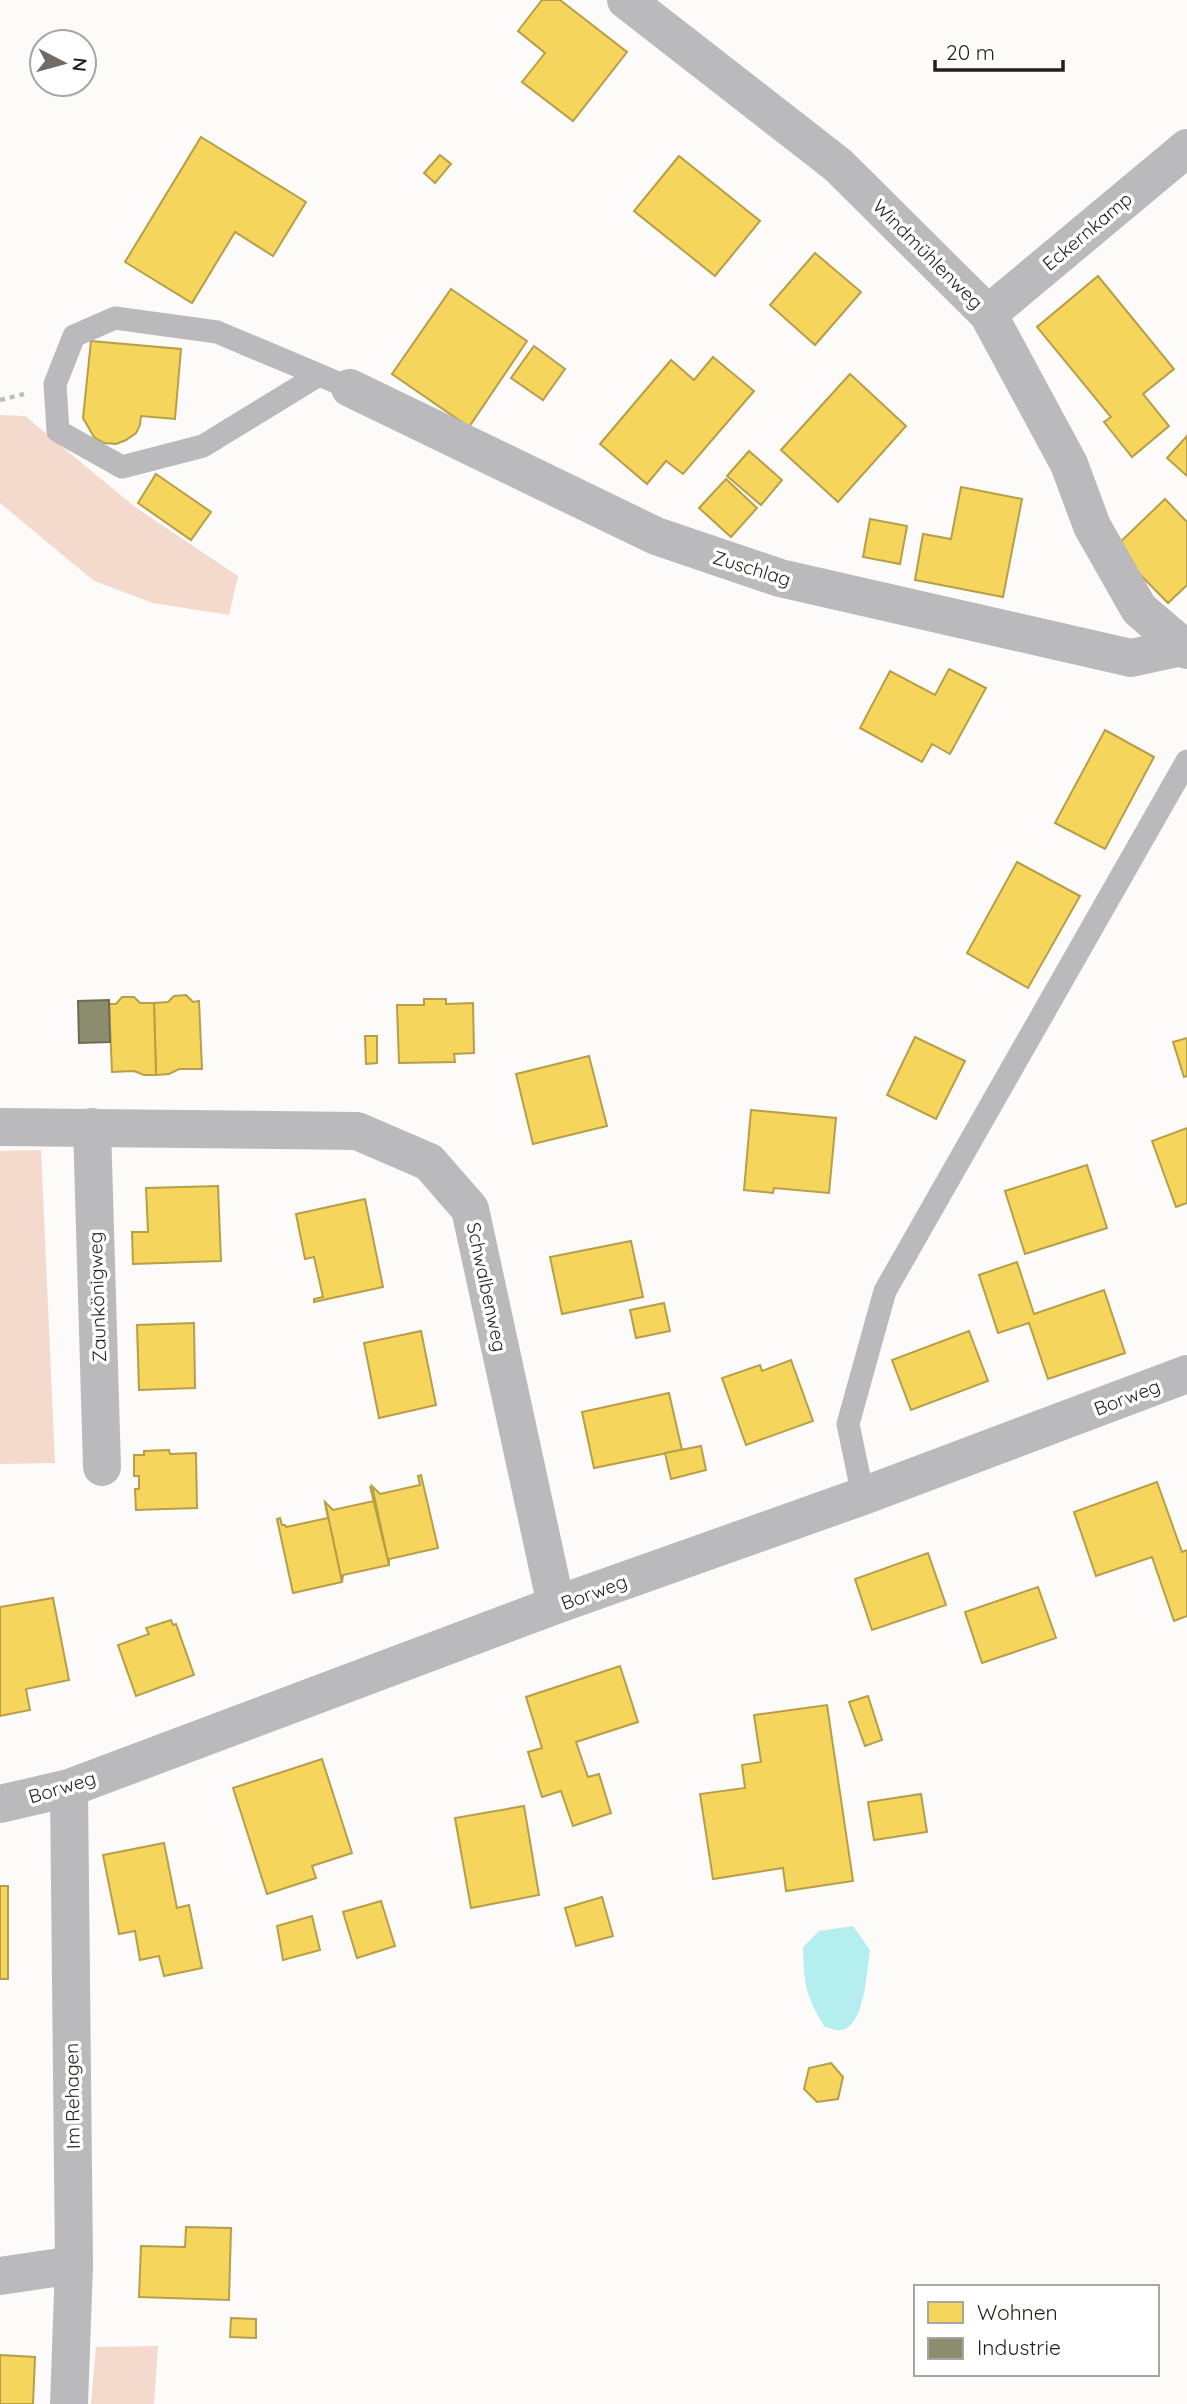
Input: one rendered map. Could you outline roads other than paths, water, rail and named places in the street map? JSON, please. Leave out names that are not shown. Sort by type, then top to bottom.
[{"type":"street","name":"Windmühlenweg","points":[[626,0],[838,165],[988,314],[1069,464],[1092,526],[1139,609],[1184,648]]},
{"type":"street","name":"Eckernkamp","points":[[988,314],[1187,148]]},
{"type":"street","name":"Zuschlag","points":[[335,382],[656,536],[780,578],[1130,658],[1184,648]]},
{"type":"street","name":"Schwalbenweg","points":[[0,1127],[357,1131],[429,1162],[470,1209],[556,1605]]},
{"type":"street","name":"Zaunkönigweg","points":[[92,1127],[102,1467]]},
{"type":"street","name":"Borweg","points":[[0,1804],[69,1788],[556,1605],[863,1496],[1187,1374]]},
{"type":"street","name":"Im Rehagen","points":[[69,1788],[74,2265],[69,2404]]},
{"type":"street","points":[[0,2276],[74,2265]]},
{"type":"lane","points":[[115,318],[217,332],[335,382],[203,446],[122,467],[58,431],[55,384],[74,336],[115,318]]},
{"type":"lane","points":[[863,1496],[848,1424],[885,1292],[1187,761]]},
{"type":"water","points":[[853,1926],[870,1950],[866,1983],[855,2019],[849,2026],[837,2030],[824,2026],[809,1997],[803,1947],[819,1931]]}]
